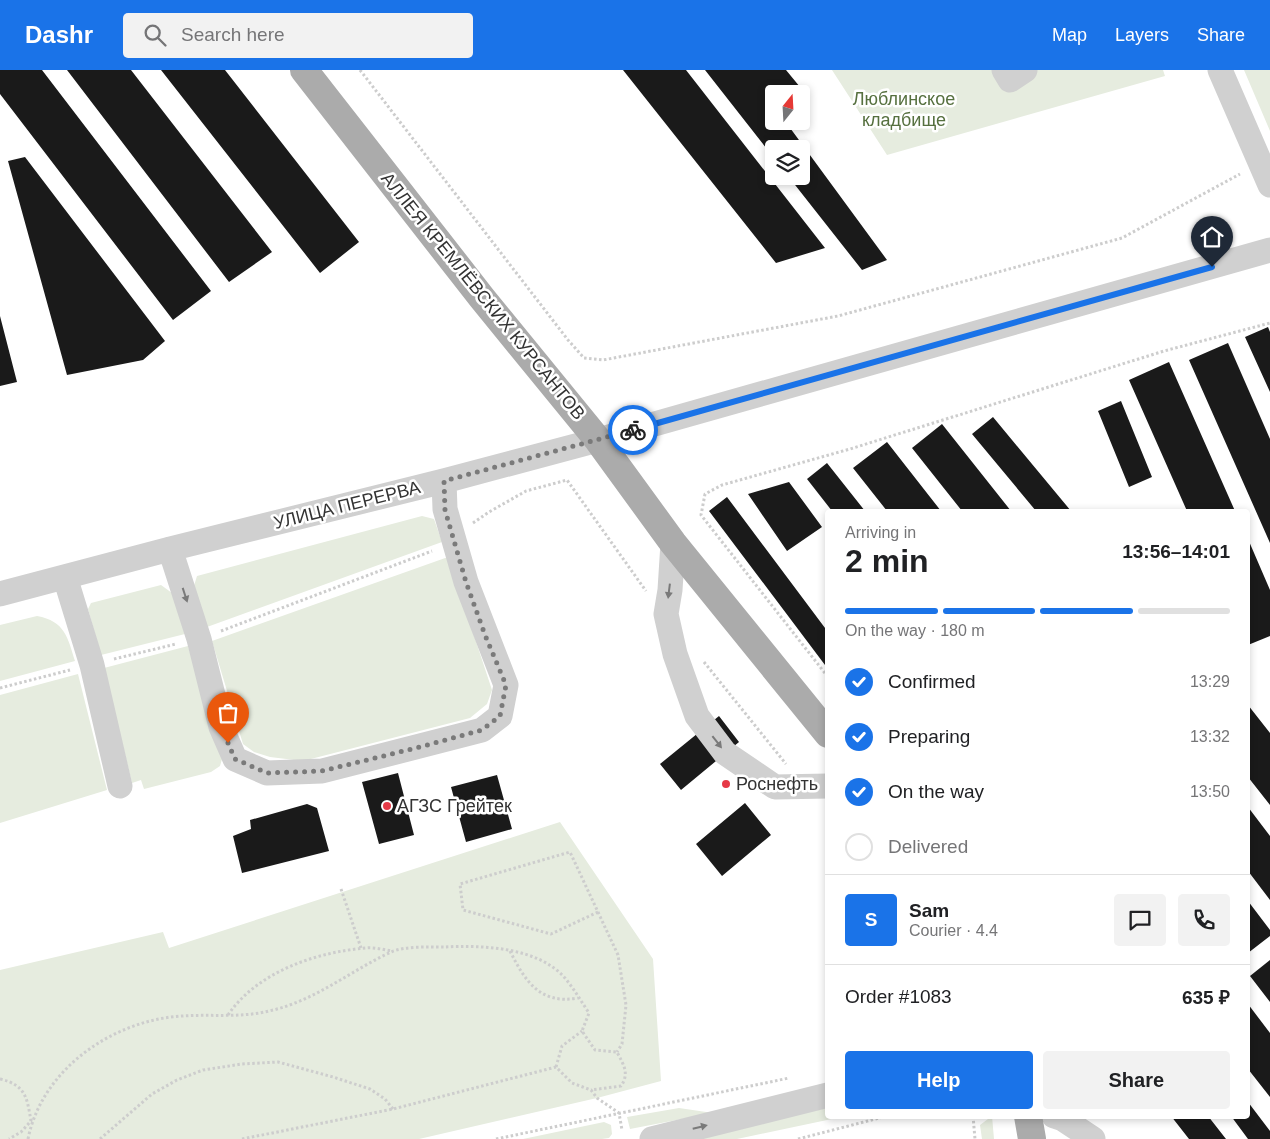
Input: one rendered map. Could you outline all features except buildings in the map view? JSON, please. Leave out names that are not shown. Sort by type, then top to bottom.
[{"type":"main road","name":"АЛЛЕЯ КРЕМЛЁВСКИХ КУРСАНТОВ","points":[[304,70],[482,298],[598,440],[673,543],[825,730]]},
{"type":"street","points":[[1004,70],[1010,80],[1025,70]]},
{"type":"street","points":[[1220,70],[1270,185]]},
{"type":"street","name":"УЛИЦА ПЕРЕРВА","points":[[0,594],[598,440],[1270,250]]},
{"type":"street","points":[[170,549],[199,639],[221,727],[235,759],[267,773],[322,771],[420,747],[482,730],[500,716],[506,685],[466,582],[445,510],[444,481]]},
{"type":"street","points":[[673,543],[670,590],[666,614],[676,654],[696,716],[725,753],[775,787],[825,786]]},
{"type":"street","points":[[65,577],[92,664],[120,786]]},
{"type":"street","points":[[652,1139],[825,1096]]},
{"type":"street","points":[[1038,1122],[1063,1119],[1093,1139]]},
{"type":"path","points":[[360,70],[568,340],[584,358],[603,360],[838,316],[1122,238],[1232,179]]},
{"type":"path","points":[[825,673],[702,515],[705,494],[722,485],[850,449],[1164,351],[1270,323]]},
{"type":"path","points":[[598,912],[551,934],[463,910],[460,884],[570,852],[598,912],[618,956],[626,1005],[622,1044],[617,1052]]},
{"type":"path","points":[[341,889],[361,948]]},
{"type":"path","points":[[228,1016],[236,1003],[248,992],[284,969],[312,959],[368,947],[394,951],[459,946],[492,947],[518,952],[545,964],[564,977],[589,1012],[582,1031],[562,1046],[556,1067]]},
{"type":"path","points":[[510,950],[521,973],[544,996],[568,1000],[578,998]]},
{"type":"path","points":[[9,1139],[21,1132],[31,1121],[50,1088],[80,1054],[112,1035],[148,1020],[182,1016],[228,1016],[268,1012],[303,1002],[394,951]]},
{"type":"path","points":[[582,1031],[595,1050],[617,1052]]},
{"type":"path","points":[[556,1067],[572,1083],[591,1090],[621,1086],[625,1080],[626,1071],[617,1052]]},
{"type":"path","points":[[100,1139],[152,1094],[177,1080],[203,1070],[242,1064],[278,1062],[333,1077],[370,1089],[385,1099],[393,1110]]},
{"type":"path","points":[[242,1139],[393,1110],[556,1067]]},
{"type":"path","points":[[496,1139],[790,1078]]},
{"type":"path","points":[[0,1079],[12,1082],[23,1092],[31,1121],[28,1139]]},
{"type":"path","points":[[591,1090],[597,1098],[618,1113],[622,1130]]},
{"type":"path","points":[[798,1139],[875,1119]]},
{"type":"path","points":[[973,1119],[975,1139]]},
{"type":"green space","name":"Люблинское кладбище","points":[[832,70],[1163,70],[1165,76],[887,155]]},
{"type":"green space","points":[[1244,70],[1270,70],[1270,131]]},
{"type":"green space","points":[[422,516],[434,519],[442,542],[207,627],[193,589],[197,576]]},
{"type":"green space","points":[[448,557],[492,690],[487,704],[470,718],[303,761],[270,757],[254,752],[243,744],[212,641]]},
{"type":"green space","points":[[161,585],[172,593],[185,634],[101,655],[88,609],[91,603]]},
{"type":"green space","points":[[37,616],[46,618],[59,626],[67,638],[75,661],[0,681],[0,625]]},
{"type":"green space","points":[[188,646],[222,759],[220,766],[211,772],[144,789],[141,780],[132,783],[104,668]]},
{"type":"green space","points":[[78,674],[107,790],[0,823],[0,695]]},
{"type":"green space","points":[[560,822],[653,959],[661,1081],[597,1098],[419,1139],[0,1139],[0,970],[163,932],[169,948]]},
{"type":"green space","points":[[679,1108],[713,1113],[630,1129],[627,1117]]},
{"type":"green space","points":[[825,1108],[825,1119],[832,1119],[737,1139],[677,1139]]},
{"type":"green space","points":[[988,1119],[992,1119],[994,1139],[982,1139],[980,1125]]},
{"type":"green space","points":[[604,1122],[611,1125],[612,1134],[609,1138],[523,1139]]},
{"type":"way so far","points":[[228,743],[235,759],[267,773],[322,771],[482,730],[500,716],[506,685],[466,582],[445,510],[444,481],[633,430]]},
{"type":"place","name":"Роснефть","points":[[726,784]]},
{"type":"place","name":"АГЗС Грейтек","points":[[387,806]]},
{"type":"route","points":[[633,430],[1212,267]]}]
